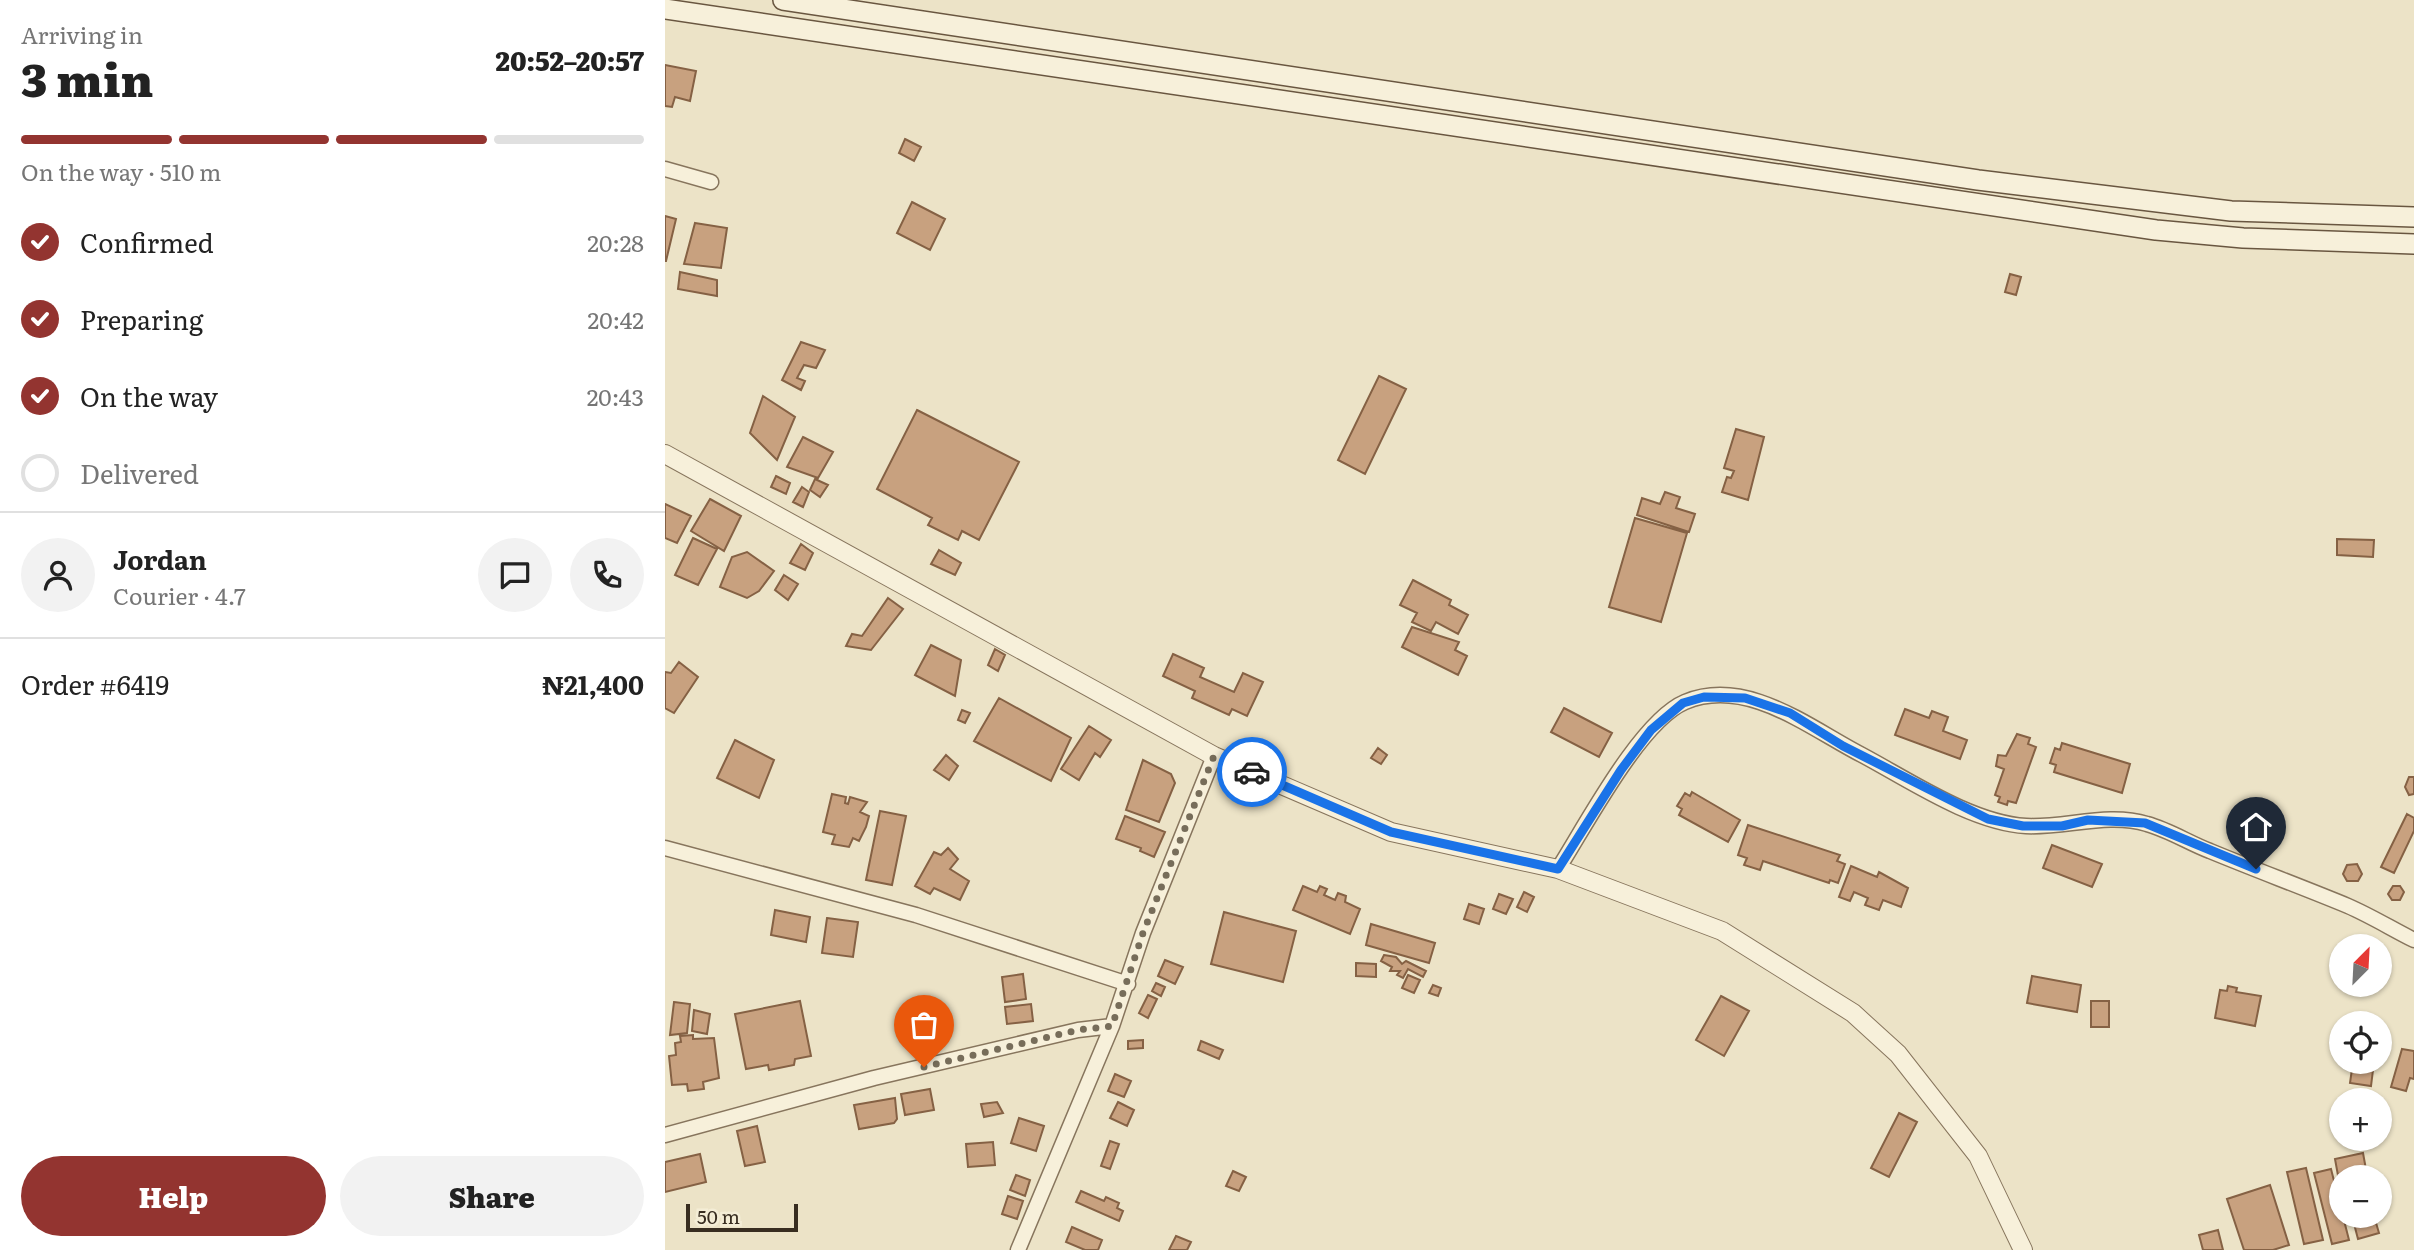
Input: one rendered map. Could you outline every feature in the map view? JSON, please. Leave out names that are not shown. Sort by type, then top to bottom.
[{"type":"main road","points":[[783,0],[1978,180],[2231,211],[2414,217]]},
{"type":"main road","points":[[665,9],[695,7],[2156,230],[2243,238],[2414,244]]},
{"type":"street","points":[[665,169],[712,182]]},
{"type":"street","points":[[665,454],[1214,756],[1391,832],[1558,869],[1722,931],[1853,1013],[1898,1054],[1978,1156],[2023,1250]]},
{"type":"street","points":[[1558,869],[1621,770],[1651,730],[1683,703],[1704,697],[1745,698],[1790,713],[1843,746],[1988,819],[2023,826],[2062,826],[2088,820],[2145,823],[2350,907],[2414,940]]},
{"type":"street","points":[[1018,1250],[1112,1026],[1143,933],[1214,756]]},
{"type":"street","points":[[665,849],[916,915],[1128,984]]},
{"type":"street","points":[[665,1135],[874,1078],[1078,1030],[1112,1026]]},
{"type":"building","points":[[665,65],[696,71],[690,101],[675,97],[672,107],[665,106]]},
{"type":"building","points":[[905,139],[921,147],[914,161],[899,153]]},
{"type":"building","points":[[912,202],[945,219],[930,250],[897,233]]},
{"type":"building","points":[[665,216],[676,219],[666,261],[665,261]]},
{"type":"building","points":[[695,223],[727,228],[721,268],[684,264]]},
{"type":"building","points":[[680,272],[717,280],[717,296],[678,289]]},
{"type":"building","points":[[2010,274],[2021,277],[2016,295],[2005,292]]},
{"type":"building","points":[[801,342],[825,350],[816,368],[804,365],[797,378],[805,381],[801,390],[782,380]]},
{"type":"building","points":[[1379,376],[1406,389],[1365,474],[1338,460]]},
{"type":"building","points":[[763,396],[795,417],[777,460],[750,433]]},
{"type":"building","points":[[917,410],[1019,462],[979,540],[962,531],[958,540],[928,525],[932,518],[877,489]]},
{"type":"building","points":[[1736,429],[1764,437],[1748,500],[1722,492],[1727,477],[1731,478],[1734,471],[1724,468]]},
{"type":"building","points":[[803,437],[833,452],[818,478],[787,467]]},
{"type":"building","points":[[776,476],[790,483],[786,494],[771,487]]},
{"type":"building","points":[[815,479],[828,485],[820,497],[810,490]]},
{"type":"building","points":[[802,487],[809,492],[803,507],[793,502]]},
{"type":"building","points":[[1665,492],[1680,497],[1676,508],[1695,514],[1689,532],[1637,515],[1642,498],[1660,504]]},
{"type":"building","points":[[710,499],[741,516],[724,551],[691,531]]},
{"type":"building","points":[[665,504],[691,516],[677,543],[665,538]]},
{"type":"building","points":[[1635,518],[1687,533],[1661,622],[1609,607]]},
{"type":"building","points":[[693,538],[717,549],[698,585],[675,575]]},
{"type":"building","points":[[2337,539],[2374,540],[2373,557],[2337,555]]},
{"type":"building","points":[[801,544],[813,553],[805,570],[790,563]]},
{"type":"building","points":[[939,550],[961,563],[955,575],[931,564]]},
{"type":"building","points":[[747,552],[774,571],[759,591],[747,598],[720,587],[732,557]]},
{"type":"building","points":[[784,575],[798,584],[788,600],[775,590]]},
{"type":"building","points":[[1413,580],[1451,600],[1449,605],[1468,615],[1458,634],[1436,622],[1431,631],[1412,622],[1417,613],[1400,605]]},
{"type":"building","points":[[888,598],[903,609],[871,650],[846,646],[852,634],[862,636]]},
{"type":"building","points":[[1412,627],[1459,642],[1455,650],[1467,656],[1458,675],[1402,647]]},
{"type":"building","points":[[931,645],[961,660],[955,696],[915,675]]},
{"type":"building","points":[[995,649],[1005,655],[998,671],[988,665]]},
{"type":"building","points":[[1173,654],[1204,668],[1200,677],[1234,692],[1243,673],[1263,682],[1247,716],[1232,709],[1229,715],[1192,698],[1195,691],[1163,676]]},
{"type":"building","points":[[679,662],[698,677],[674,713],[665,708],[665,672],[671,673]]},
{"type":"building","points":[[999,698],[1071,738],[1051,781],[974,741]]},
{"type":"building","points":[[1564,708],[1612,733],[1599,757],[1551,732]]},
{"type":"building","points":[[1905,709],[1929,718],[1932,711],[1948,717],[1943,731],[1967,740],[1960,759],[1895,735]]},
{"type":"building","points":[[962,710],[970,713],[965,723],[958,720]]},
{"type":"building","points":[[1089,726],[1111,740],[1100,757],[1095,753],[1079,780],[1061,769]]},
{"type":"building","points":[[2017,734],[2030,738],[2028,744],[2036,747],[2016,803],[2008,801],[2007,805],[1998,802],[2000,797],[1995,795],[2004,769],[1996,766],[1998,755],[2006,756]]},
{"type":"building","points":[[735,740],[774,760],[759,798],[717,778]]},
{"type":"building","points":[[2062,743],[2130,764],[2122,793],[2054,772],[2056,765],[2050,763],[2055,748],[2060,750]]},
{"type":"building","points":[[1378,748],[1387,755],[1381,764],[1371,758]]},
{"type":"building","points":[[946,755],[958,766],[949,780],[934,770]]},
{"type":"building","points":[[1143,760],[1171,774],[1175,783],[1159,822],[1126,810]]},
{"type":"building","points":[[2409,777],[2414,777],[2414,794],[2409,795],[2405,787]]},
{"type":"building","points":[[1692,792],[1740,820],[1728,842],[1679,815],[1682,809],[1677,806],[1685,793],[1690,796]]},
{"type":"building","points":[[832,794],[846,797],[845,803],[848,804],[850,797],[867,802],[860,812],[869,816],[866,827],[859,841],[853,838],[849,847],[832,844],[835,835],[823,832]]},
{"type":"building","points":[[880,811],[906,816],[892,885],[866,880]]},
{"type":"building","points":[[2407,814],[2414,818],[2414,831],[2394,873],[2381,867]]},
{"type":"building","points":[[1125,816],[1165,832],[1154,857],[1140,851],[1141,848],[1116,839]]},
{"type":"building","points":[[1748,825],[1840,855],[1837,861],[1845,864],[1838,883],[1830,880],[1829,883],[1763,861],[1760,870],[1744,865],[1747,858],[1738,855]]},
{"type":"building","points":[[2052,845],[2102,864],[2092,887],[2043,868]]},
{"type":"building","points":[[948,848],[958,859],[950,869],[969,881],[960,900],[934,888],[930,894],[915,886],[934,852],[941,855]]},
{"type":"building","points":[[2357,864],[2362,874],[2358,881],[2347,881],[2343,874],[2347,865]]},
{"type":"building","points":[[1851,866],[1877,877],[1879,872],[1908,888],[1901,907],[1883,900],[1879,910],[1865,905],[1868,898],[1854,892],[1850,901],[1839,897]]},
{"type":"building","points":[[1303,886],[1317,892],[1320,886],[1327,889],[1324,895],[1335,900],[1338,893],[1346,896],[1345,902],[1360,909],[1350,934],[1293,910]]},
{"type":"building","points":[[2393,886],[2400,886],[2404,892],[2400,900],[2392,900],[2388,894]]},
{"type":"building","points":[[1524,892],[1534,897],[1527,912],[1517,907]]},
{"type":"building","points":[[1499,894],[1513,899],[1506,914],[1493,909]]},
{"type":"building","points":[[1469,904],[1484,909],[1479,924],[1464,919]]},
{"type":"building","points":[[775,910],[810,917],[806,942],[771,935]]},
{"type":"building","points":[[1224,912],[1296,931],[1283,982],[1211,964]]},
{"type":"building","points":[[827,918],[858,922],[853,957],[822,953]]},
{"type":"building","points":[[1371,924],[1435,943],[1429,963],[1366,945]]},
{"type":"building","points":[[1384,955],[1396,957],[1402,964],[1406,961],[1426,971],[1423,977],[1408,969],[1403,978],[1397,975],[1400,971],[1390,971],[1392,967],[1381,961]]},
{"type":"building","points":[[1165,960],[1183,967],[1175,984],[1158,976]]},
{"type":"building","points":[[1356,963],[1376,964],[1376,977],[1356,976]]},
{"type":"building","points":[[1023,974],[1026,999],[1005,1002],[1002,977]]},
{"type":"building","points":[[1408,975],[1420,980],[1414,993],[1402,988]]},
{"type":"building","points":[[2032,976],[2081,985],[2077,1012],[2027,1003]]},
{"type":"building","points":[[1156,983],[1165,987],[1161,996],[1152,991]]},
{"type":"building","points":[[1433,985],[1441,988],[1438,996],[1429,993]]},
{"type":"building","points":[[2228,986],[2237,988],[2236,992],[2261,996],[2255,1026],[2215,1018],[2220,990],[2227,991]]},
{"type":"building","points":[[1148,995],[1157,999],[1148,1018],[1139,1013]]},
{"type":"building","points":[[1721,996],[1749,1011],[1724,1056],[1696,1040]]},
{"type":"building","points":[[800,1001],[811,1056],[795,1059],[794,1065],[769,1070],[768,1065],[746,1069],[735,1014]]},
{"type":"building","points":[[2091,1001],[2109,1001],[2109,1027],[2091,1027]]},
{"type":"building","points":[[674,1002],[690,1004],[687,1033],[670,1035]]},
{"type":"building","points":[[1031,1004],[1033,1021],[1007,1024],[1005,1007]]},
{"type":"building","points":[[694,1010],[710,1014],[707,1034],[692,1031]]},
{"type":"building","points":[[693,1035],[693,1039],[714,1038],[719,1078],[703,1082],[704,1089],[688,1091],[687,1084],[672,1085],[669,1056],[676,1055],[675,1043],[681,1042],[680,1036]]},
{"type":"building","points":[[1143,1040],[1143,1048],[1128,1049],[1128,1041]]},
{"type":"building","points":[[1201,1041],[1223,1050],[1219,1059],[1198,1050]]},
{"type":"building","points":[[2402,1049],[2414,1051],[2414,1079],[2410,1078],[2406,1091],[2391,1087]]},
{"type":"building","points":[[1115,1074],[1131,1081],[1124,1097],[1108,1091]]},
{"type":"building","points":[[2351,1074],[2372,1074],[2371,1086],[2350,1083]]},
{"type":"building","points":[[930,1089],[934,1110],[905,1115],[901,1094]]},
{"type":"building","points":[[895,1098],[897,1119],[894,1123],[859,1129],[854,1105]]},
{"type":"building","points":[[997,1102],[1003,1113],[984,1117],[981,1104]]},
{"type":"building","points":[[1118,1102],[1134,1110],[1127,1126],[1110,1118]]},
{"type":"building","points":[[1899,1113],[1917,1122],[1889,1177],[1871,1168]]},
{"type":"building","points":[[1019,1118],[1044,1126],[1036,1151],[1011,1143]]},
{"type":"building","points":[[757,1126],[765,1162],[745,1166],[737,1131]]},
{"type":"building","points":[[1110,1141],[1119,1144],[1110,1169],[1101,1166]]},
{"type":"building","points":[[993,1142],[995,1165],[968,1167],[966,1144]]},
{"type":"building","points":[[2363,1153],[2365,1165],[2336,1165],[2335,1159]]},
{"type":"building","points":[[700,1154],[706,1182],[665,1192],[665,1162]]},
{"type":"building","points":[[2306,1168],[2323,1240],[2304,1244],[2287,1172]]},
{"type":"building","points":[[2329,1169],[2329,1228],[2346,1228],[2349,1240],[2332,1244],[2314,1173]]},
{"type":"building","points":[[1233,1171],[1246,1177],[1239,1191],[1226,1186]]},
{"type":"building","points":[[1016,1175],[1030,1180],[1025,1196],[1010,1190]]},
{"type":"building","points":[[2270,1185],[2289,1245],[2273,1250],[2244,1250],[2227,1199]]},
{"type":"building","points":[[1081,1191],[1104,1201],[1106,1197],[1119,1203],[1117,1208],[1123,1211],[1119,1221],[1076,1202]]},
{"type":"building","points":[[1008,1196],[1023,1201],[1017,1219],[1002,1214]]},
{"type":"building","points":[[1072,1227],[1102,1240],[1098,1250],[1085,1250],[1066,1242]]},
{"type":"building","points":[[2355,1228],[2378,1228],[2379,1233],[2358,1239]]},
{"type":"building","points":[[2218,1230],[2223,1250],[2203,1250],[2199,1235]]},
{"type":"building","points":[[1176,1236],[1191,1242],[1187,1250],[1169,1250]]},
{"type":"way so far","points":[[924,1067],[1078,1030],[1112,1026],[1143,933],[1214,756],[1252,772]]},
{"type":"route","points":[[1252,772],[1391,832],[1558,869],[1621,770],[1651,730],[1683,703],[1704,697],[1745,698],[1790,713],[1843,746],[1988,819],[2023,826],[2062,826],[2088,820],[2145,823],[2256,869]]}]
